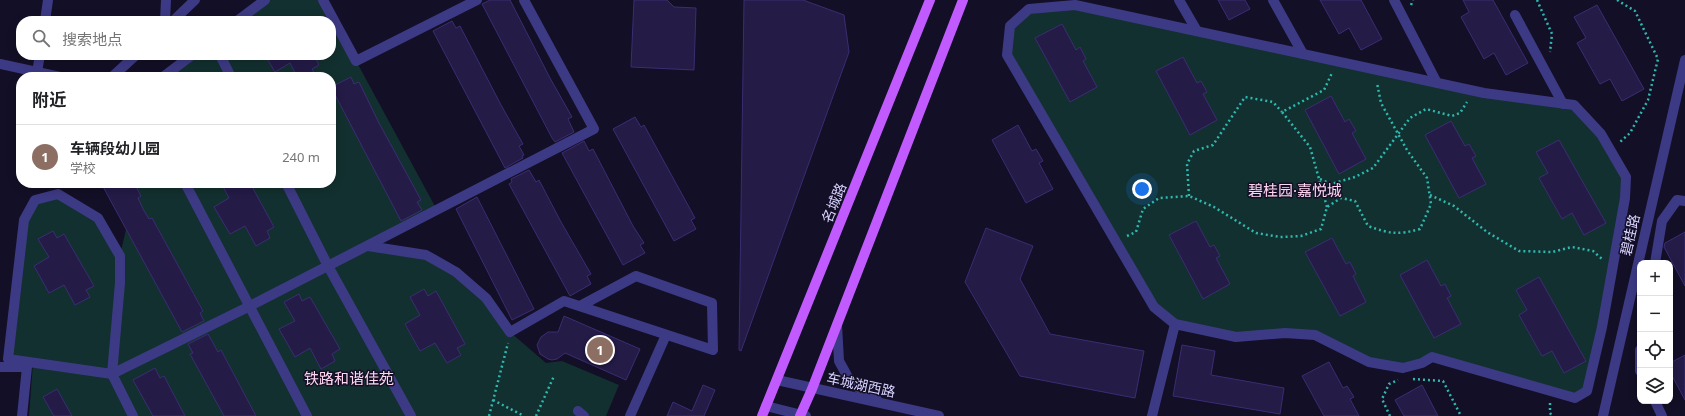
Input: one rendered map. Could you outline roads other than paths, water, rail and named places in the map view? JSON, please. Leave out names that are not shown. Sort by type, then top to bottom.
[{"type":"main road","name":"名城路","points":[[762,416],[930,0]]},
{"type":"main road","points":[[802,416],[963,0]]},
{"type":"street","points":[[46,16],[48,0]]},
{"type":"street","points":[[164,16],[166,0]]},
{"type":"street","points":[[178,16],[195,0]]},
{"type":"street","points":[[244,16],[265,0]]},
{"type":"street","points":[[323,0],[332,16]]},
{"type":"street","points":[[336,24],[356,61],[477,0]]},
{"type":"street","points":[[133,416],[112,374],[120,283],[120,256],[98,218],[58,194],[35,200],[24,220],[8,359],[112,374],[250,306],[594,129],[524,0]]},
{"type":"street","points":[[1179,0],[1197,31]]},
{"type":"street","points":[[1273,0],[1303,54]]},
{"type":"street","points":[[1394,0],[1437,83]]},
{"type":"street","points":[[1075,5],[1197,31],[1474,91],[1574,105],[1601,134],[1626,177],[1625,198],[1602,327],[1588,391],[1575,398],[1432,357],[1422,363],[1403,368],[1369,362],[1315,335],[1285,333],[1236,337],[1175,324],[1154,307],[1007,55],[1010,26],[1028,9],[1075,5]]},
{"type":"street","points":[[1515,15],[1563,104]]},
{"type":"street","points":[[0,64],[37,72],[39,60]]},
{"type":"street","points":[[117,72],[131,60]]},
{"type":"street","points":[[170,72],[185,60]]},
{"type":"street","points":[[222,60],[228,72]]},
{"type":"street","name":"碧桂路","points":[[1603,416],[1685,60]]},
{"type":"street","points":[[187,188],[307,416]]},
{"type":"street","points":[[289,188],[328,266],[411,416]]},
{"type":"street","points":[[1656,260],[1662,221],[1677,200],[1685,201]]},
{"type":"street","points":[[368,246],[426,255],[456,272],[486,298],[510,332],[564,301],[713,350],[712,303],[636,276],[580,306]]},
{"type":"street","points":[[1152,416],[1175,324]]},
{"type":"street","points":[[837,325],[838,361],[851,383],[882,404]]},
{"type":"street","points":[[630,416],[666,335]]},
{"type":"street","points":[[0,367],[27,367],[22,416]]},
{"type":"street","name":"车城湖西路","points":[[777,380],[939,416]]},
{"type":"street","points":[[1656,404],[1662,416]]},
{"type":"street","points":[[766,406],[802,416]]},
{"type":"place","name":"车辆段幼儿园","points":[[600,350]]},
{"type":"district","name":"碧桂园·嘉悦城","points":[[1295,191]]},
{"type":"district","name":"铁路和谐佳苑","points":[[349,379]]}]
